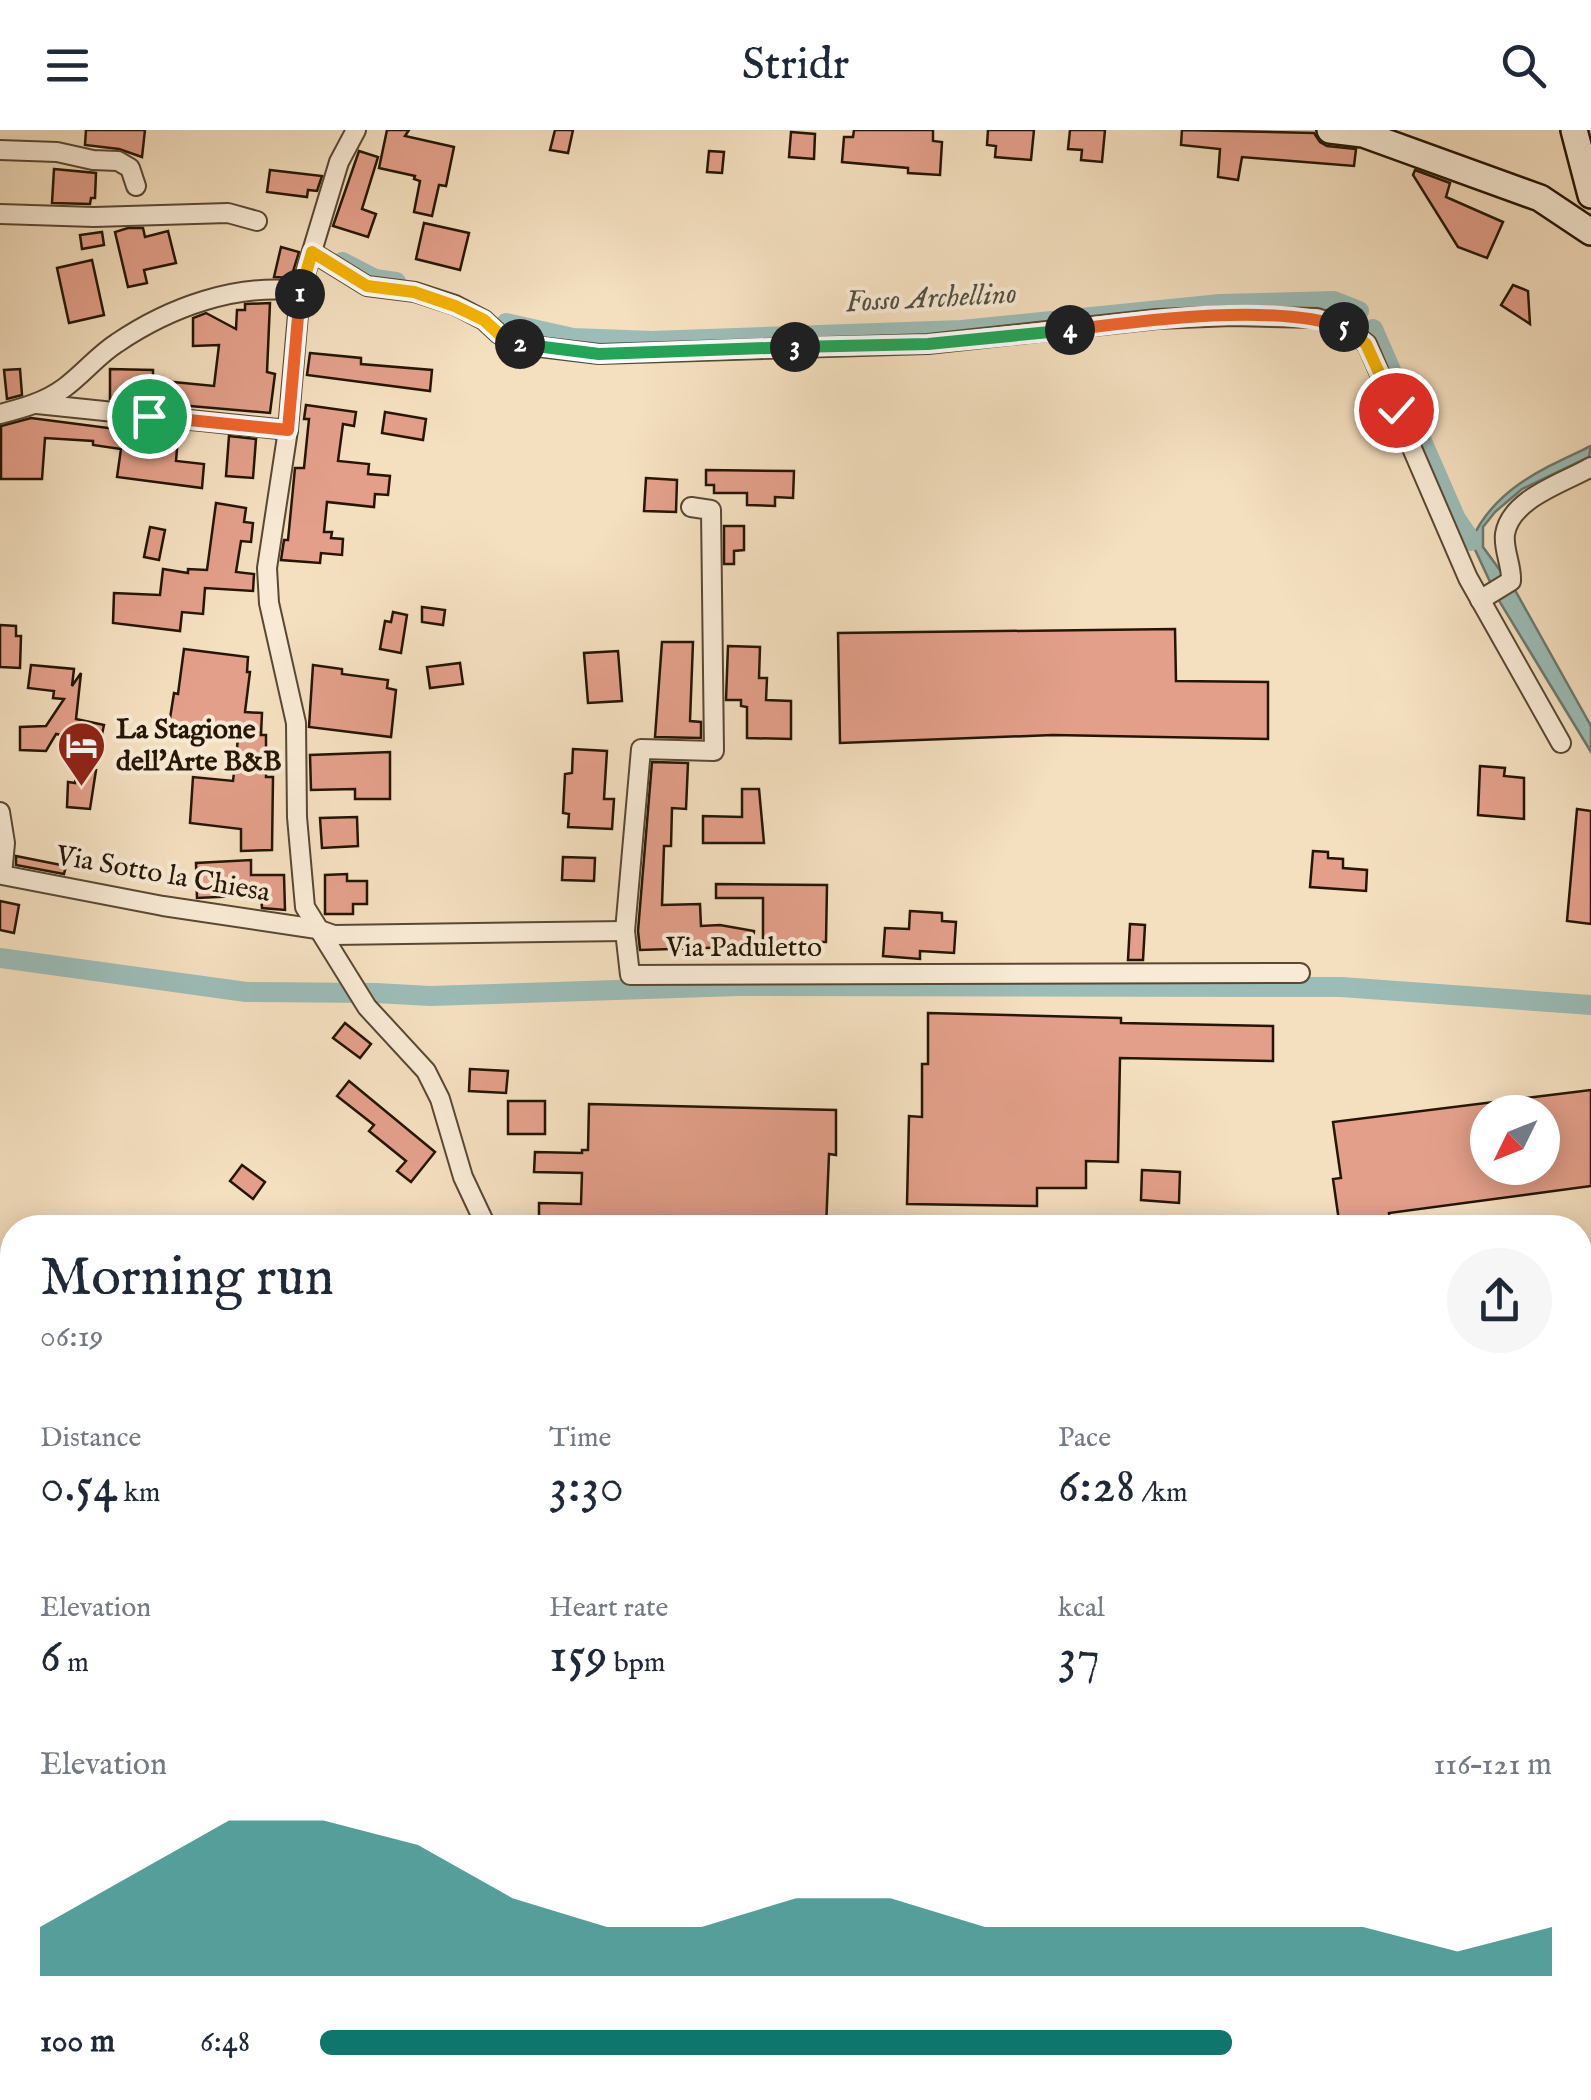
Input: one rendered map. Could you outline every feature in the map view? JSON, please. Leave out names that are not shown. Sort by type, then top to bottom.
[{"type":"street","points":[[356,130],[339,162],[300,291],[288,430],[269,551],[268,603],[293,706],[297,817],[306,907],[368,1007],[426,1071],[440,1099],[463,1177],[481,1215]]},
{"type":"street","points":[[1330,130],[1363,134],[1540,198],[1591,232]]},
{"type":"street","points":[[1540,198],[1589,188],[1574,130]]},
{"type":"street","points":[[0,150],[118,160],[130,168],[136,186]]},
{"type":"street","points":[[0,214],[94,217],[228,213],[257,220]]},
{"type":"street","points":[[312,252],[367,286],[414,292],[455,306],[523,345],[599,354],[928,344],[1157,320],[1317,318],[1345,327],[1366,344],[1484,597],[1561,743]]},
{"type":"street","points":[[0,414],[37,404],[63,389],[117,343],[187,305],[272,288],[300,291]]},
{"type":"street","points":[[37,404],[288,430]]},
{"type":"street","points":[[1484,597],[1510,581],[1504,539],[1506,527],[1518,512],[1542,492],[1591,467]]},
{"type":"street","name":"Via Paduletto","points":[[691,507],[711,510],[714,752],[641,749],[625,932],[630,975],[1300,974]]},
{"type":"street","name":"Via Sotto la Chiesa","points":[[0,812],[5,843],[1,875],[334,934],[625,932]]},
{"type":"water","points":[[1591,446],[1589,457],[1522,489],[1495,512],[1483,527],[1483,547],[1516,592],[1591,726],[1591,752],[1498,599],[1471,541],[1506,494],[1538,472]]},
{"type":"building","points":[[86,130],[145,130],[142,157],[119,149],[85,145]]},
{"type":"building","points":[[387,130],[409,130],[405,136],[454,147],[446,186],[439,185],[432,216],[414,212],[420,181],[415,176],[379,168]]},
{"type":"building","points":[[555,130],[573,130],[568,153],[550,150]]},
{"type":"building","points":[[854,130],[933,130],[933,141],[942,142],[940,175],[842,162],[844,137],[853,137]]},
{"type":"building","points":[[988,130],[1034,130],[1031,160],[995,157],[996,146],[987,145]]},
{"type":"building","points":[[1070,130],[1105,130],[1102,162],[1081,160],[1082,150],[1068,149]]},
{"type":"building","points":[[1182,130],[1314,133],[1327,146],[1356,149],[1354,166],[1242,157],[1238,180],[1218,177],[1220,149],[1181,145]]},
{"type":"building","points":[[791,132],[815,134],[814,159],[789,157]]},
{"type":"building","points":[[359,151],[378,157],[362,209],[376,214],[368,237],[333,226]]},
{"type":"building","points":[[709,151],[724,152],[722,173],[707,172]]},
{"type":"building","points":[[54,169],[96,173],[95,198],[91,198],[90,204],[52,203]]},
{"type":"building","points":[[270,170],[322,176],[317,191],[308,190],[307,197],[267,192]]},
{"type":"building","points":[[1415,170],[1450,183],[1446,197],[1503,222],[1487,258],[1458,247],[1413,175]]},
{"type":"building","points":[[424,223],[469,233],[460,270],[416,259]]},
{"type":"building","points":[[143,228],[145,237],[168,231],[176,263],[144,270],[147,283],[128,287],[115,232]]},
{"type":"building","points":[[102,232],[104,245],[82,249],[80,235]]},
{"type":"building","points":[[281,247],[299,252],[291,278],[274,277]]},
{"type":"building","points":[[92,260],[104,315],[69,323],[57,268]]},
{"type":"building","points":[[1513,285],[1528,291],[1530,324],[1501,305]]},
{"type":"building","points":[[270,303],[267,372],[275,374],[270,413],[110,399],[110,369],[153,370],[153,380],[214,386],[219,345],[193,346],[193,318],[206,313],[236,329],[237,310],[245,310],[245,304]]},
{"type":"building","points":[[310,353],[361,358],[361,364],[432,370],[430,391],[307,375]]},
{"type":"building","points":[[20,369],[22,395],[7,399],[4,370]]},
{"type":"building","points":[[306,405],[356,412],[354,426],[343,424],[338,461],[369,464],[368,474],[390,476],[388,495],[375,494],[374,507],[327,502],[324,532],[332,532],[331,538],[343,539],[342,555],[321,553],[320,563],[281,560],[284,540],[288,540],[295,468],[304,468],[309,419],[304,419]]},
{"type":"building","points":[[385,412],[426,419],[423,440],[382,433]]},
{"type":"building","points":[[31,418],[178,437],[176,461],[204,464],[202,488],[117,477],[121,449],[93,445],[93,441],[45,438],[42,479],[1,479],[1,426]]},
{"type":"building","points":[[229,436],[256,439],[253,478],[226,476]]},
{"type":"building","points":[[706,470],[794,471],[793,498],[775,497],[775,506],[747,505],[747,493],[714,493],[714,485],[706,485]]},
{"type":"building","points":[[646,478],[677,480],[676,512],[644,511]]},
{"type":"building","points":[[216,503],[246,508],[244,522],[253,523],[251,542],[241,541],[236,572],[254,574],[253,591],[205,588],[203,614],[182,612],[180,631],[113,623],[114,593],[160,595],[163,569],[188,573],[188,569],[207,570]]},
{"type":"building","points":[[724,526],[744,526],[744,550],[734,551],[734,564],[724,564]]},
{"type":"building","points":[[150,527],[165,530],[159,560],[144,557]]},
{"type":"building","points":[[422,607],[445,610],[443,625],[422,622]]},
{"type":"building","points":[[393,612],[407,615],[401,653],[380,649],[385,621],[391,622]]},
{"type":"building","points":[[0,625],[16,626],[16,636],[21,636],[20,668],[0,667]]},
{"type":"building","points":[[1175,629],[1176,681],[1268,682],[1268,739],[1053,735],[840,743],[838,633]]},
{"type":"building","points":[[662,642],[693,642],[690,721],[701,722],[701,738],[655,737]]},
{"type":"building","points":[[728,646],[760,647],[759,678],[767,678],[766,700],[791,701],[791,739],[747,738],[747,707],[741,706],[741,700],[726,700]]},
{"type":"building","points":[[184,649],[248,657],[245,712],[262,713],[266,777],[273,777],[272,850],[241,851],[241,829],[190,823],[193,777],[233,781],[238,739],[167,737]]},
{"type":"building","points":[[618,651],[622,701],[588,703],[584,653]]},
{"type":"building","points":[[460,663],[463,684],[430,688],[427,667]]},
{"type":"building","points":[[31,665],[74,669],[72,686],[81,673],[76,719],[104,725],[100,743],[56,734],[46,751],[20,750],[20,727],[46,726],[64,699],[53,698],[54,691],[28,688]]},
{"type":"building","points":[[313,665],[342,669],[342,674],[388,680],[387,688],[396,690],[391,737],[309,727]]},
{"type":"building","points":[[573,749],[607,751],[604,799],[614,799],[612,829],[568,827],[569,814],[563,813],[565,774],[572,773]]},
{"type":"building","points":[[390,752],[390,799],[355,799],[355,789],[311,790],[310,755]]},
{"type":"building","points":[[652,762],[688,763],[686,809],[672,808],[671,846],[664,846],[662,905],[700,904],[701,926],[754,931],[752,953],[736,951],[736,947],[640,950],[638,931]]},
{"type":"building","points":[[1480,766],[1505,768],[1504,776],[1524,778],[1524,819],[1478,815]]},
{"type":"building","name":"La Stagione dell'Arte B&B","points":[[77,768],[96,770],[90,809],[67,807],[68,782],[75,783]]},
{"type":"building","points":[[742,789],[759,789],[764,843],[703,843],[703,816],[742,817]]},
{"type":"building","points":[[1577,809],[1591,811],[1591,924],[1567,921]]},
{"type":"building","points":[[357,817],[358,846],[322,848],[320,818]]},
{"type":"building","points":[[1313,851],[1343,859],[1343,868],[1367,870],[1366,891],[1310,887]]},
{"type":"building","points":[[16,856],[66,866],[64,874],[16,865]]},
{"type":"building","points":[[563,857],[595,858],[594,881],[562,880]]},
{"type":"building","points":[[251,860],[251,875],[284,875],[285,910],[262,908],[261,895],[197,898],[196,863]]},
{"type":"building","points":[[347,874],[347,881],[367,881],[367,904],[353,904],[353,914],[325,914],[325,875]]},
{"type":"building","points":[[716,884],[827,885],[826,942],[812,942],[812,949],[763,945],[763,898],[716,898]]},
{"type":"building","points":[[0,901],[19,905],[14,933],[0,930]]},
{"type":"building","points":[[910,911],[942,913],[942,921],[956,922],[954,953],[920,951],[920,959],[883,956],[885,928],[909,929]]},
{"type":"building","points":[[1130,924],[1145,925],[1143,960],[1128,960]]},
{"type":"building","points":[[928,1013],[1273,1026],[1273,1061],[1120,1058],[1118,1162],[1086,1161],[1086,1188],[1037,1188],[1037,1206],[907,1204],[909,1116],[922,1117],[922,1064],[928,1064]]},
{"type":"building","points":[[345,1023],[371,1044],[360,1058],[333,1038]]},
{"type":"building","points":[[470,1069],[508,1071],[506,1093],[469,1091]]},
{"type":"building","points":[[349,1081],[435,1152],[411,1182],[397,1171],[406,1161],[369,1131],[374,1125],[337,1096]]},
{"type":"building","points":[[1591,1090],[1591,1186],[1389,1215],[1338,1215],[1333,1179],[1341,1178],[1333,1122],[1470,1105],[1470,1185],[1560,1185],[1560,1095],[1551,1095]]},
{"type":"building","points":[[508,1101],[545,1101],[545,1134],[508,1134]]},
{"type":"building","points":[[589,1104],[836,1110],[836,1155],[829,1154],[827,1215],[539,1215],[539,1203],[581,1204],[582,1173],[534,1172],[535,1152],[588,1150]]},
{"type":"building","points":[[242,1165],[265,1182],[253,1199],[230,1181]]},
{"type":"building","points":[[1142,1170],[1180,1172],[1179,1203],[1141,1200]]},
{"type":"waterway","name":"Fosso Archellino","points":[[342,262],[375,279],[396,282]]},
{"type":"waterway","name":"Fosso Archellino","points":[[506,323],[573,338],[652,341],[962,330],[1220,304],[1334,301],[1359,311]]},
{"type":"waterway","name":"Fosso Archellino","points":[[1373,329],[1456,519],[1471,541]]},
{"type":"waterway","points":[[0,958],[246,992],[430,996],[739,986],[1341,987],[1591,1005]]},
{"type":"place","name":"La Stagione dell'Arte B&B","points":[[81,788]]},
{"type":"route","points":[[149,416],[288,430],[300,291],[312,252],[367,286],[414,292],[455,306],[523,345],[599,354],[928,344],[1157,320],[1232,316],[1317,318],[1345,327],[1366,344],[1396,410]]}]
